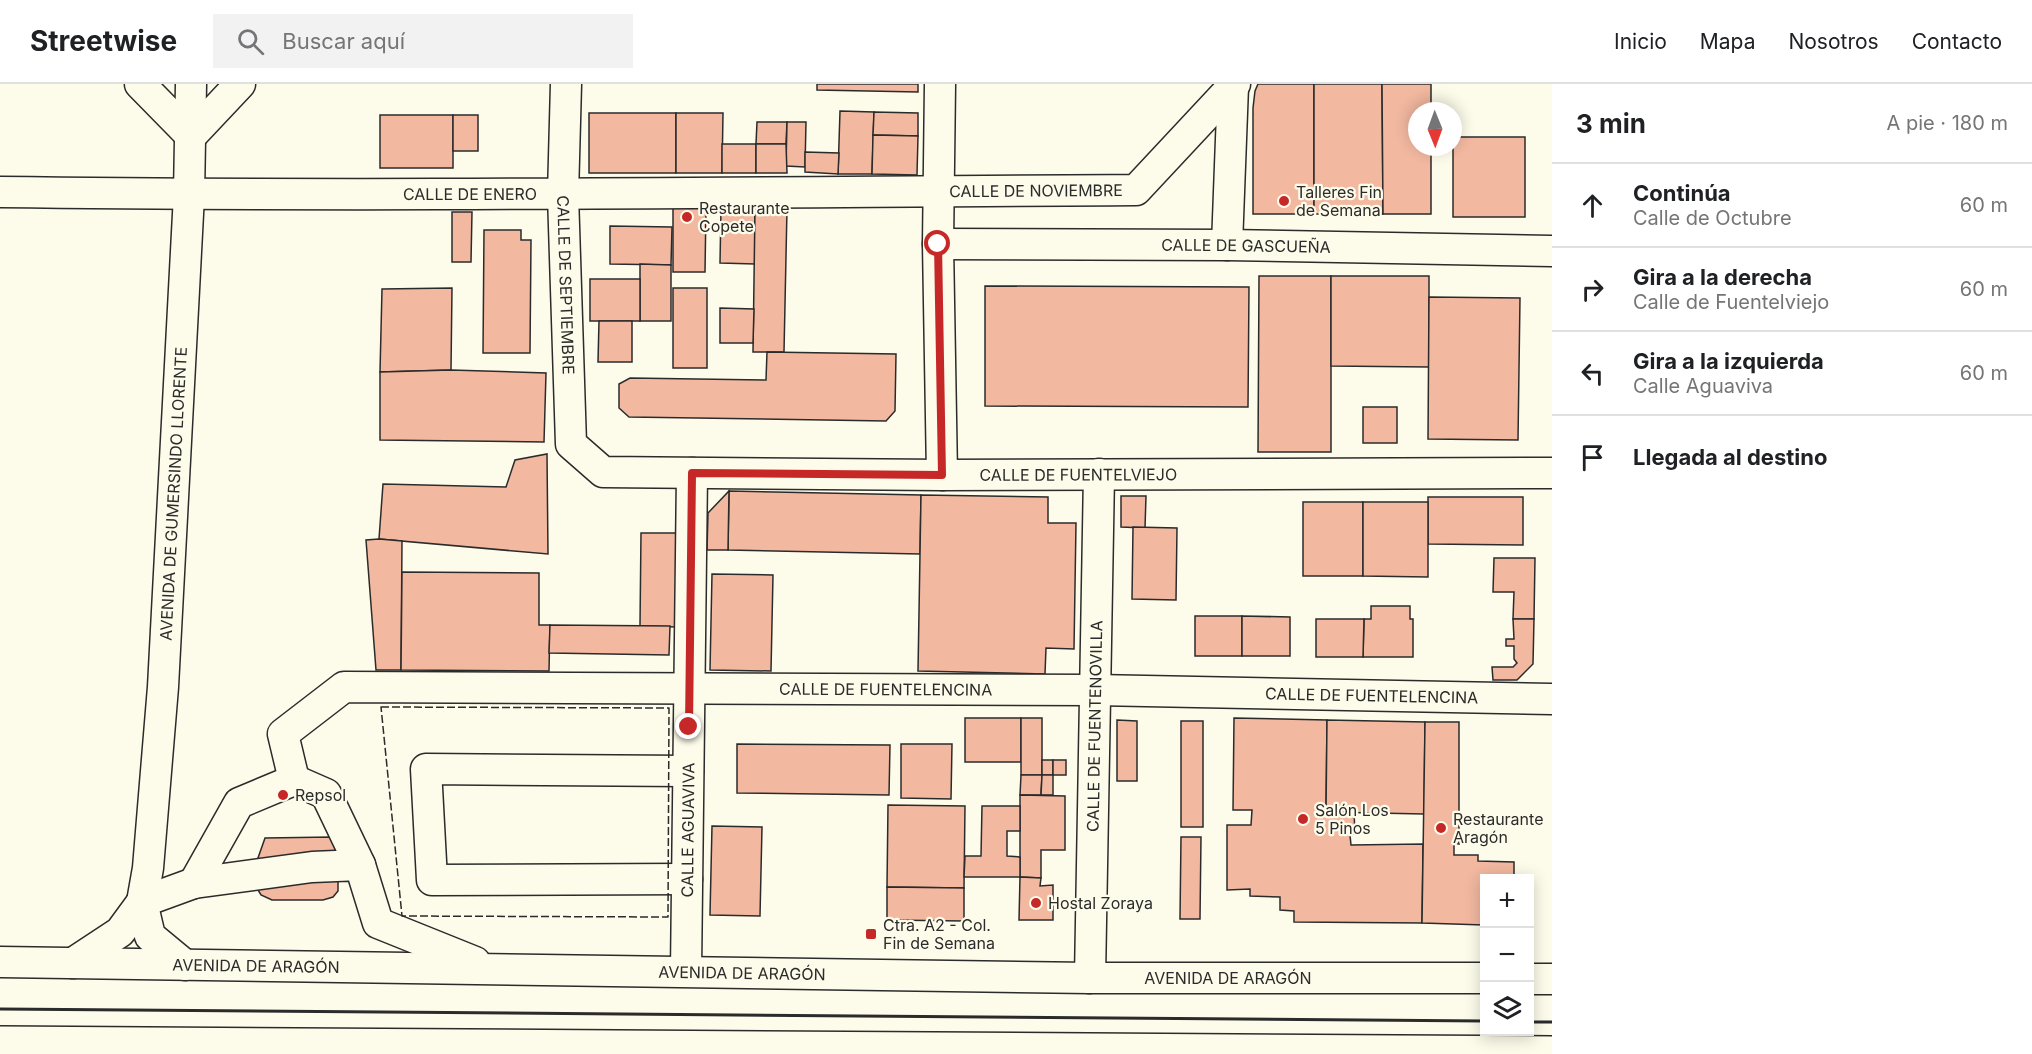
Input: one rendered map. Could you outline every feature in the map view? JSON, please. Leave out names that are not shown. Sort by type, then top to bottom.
[{"type":"highway","points":[[0,1043],[1552,1053]]},
{"type":"street","points":[[140,84],[191,136],[240,84]]},
{"type":"street","name":"AVENIDA DE GUMERSINDO LLORENTE","points":[[185,965],[150,936],[142,902],[148,868],[163,687],[189,195],[191,84]]},
{"type":"street","name":"CALLE DE SEPTIEMBRE","points":[[566,84],[563,195],[571,444],[603,472]]},
{"type":"street","points":[[940,84],[938,244],[942,475]]},
{"type":"street","name":"CALLE DE NOVIEMBRE","points":[[939,192],[1136,190],[1234,85]]},
{"type":"street","name":"CALLE DE NOVIEMBRE","points":[[1227,245],[1234,85]]},
{"type":"street","name":"CALLE DE ENERO","points":[[0,192],[189,195],[563,195],[939,192]]},
{"type":"street","name":"CALLE DE GASCUEÑA","points":[[938,244],[1227,245],[1552,251]]},
{"type":"street","name":"CALLE DE FUENTELVIEJO","points":[[603,472],[942,475],[1552,473]]},
{"type":"street","name":"CALLE AGUAVIVA","points":[[686,971],[692,473]]},
{"type":"street","name":"CALLE DE FUENTENOVILLA","points":[[1090,978],[1098,474]]},
{"type":"street","name":"CALLE DE FUENTELENCINA","points":[[294,780],[283,734],[344,687],[1095,690],[1552,699]]},
{"type":"street","points":[[687,879],[432,880],[426,769],[688,771]]},
{"type":"street","points":[[195,883],[239,803],[294,780],[326,794],[360,865],[378,923],[491,969]]},
{"type":"street","points":[[142,902],[195,883],[312,867],[360,865]]},
{"type":"street","name":"AVENIDA DE GUMERSINDO LLORENTE","points":[[73,963],[120,932],[142,902]]},
{"type":"street","name":"AVENIDA DE ARAGÓN","points":[[0,962],[1090,978],[1480,978]]},
{"type":"street","points":[[1534,978],[1552,979]]},
{"type":"building","points":[[817,84],[918,84],[918,92],[817,90]]},
{"type":"building","points":[[1258,84],[1314,84],[1314,214],[1253,214],[1253,108]]},
{"type":"building","points":[[1314,84],[1382,84],[1383,214],[1314,214]]},
{"type":"building","points":[[1382,84],[1431,84],[1431,102],[1408,102],[1408,156],[1431,156],[1431,214],[1383,214]]},
{"type":"building","points":[[840,111],[874,112],[872,174],[838,174]]},
{"type":"building","points":[[874,112],[918,113],[918,136],[873,135]]},
{"type":"building","points":[[589,113],[676,113],[676,173],[589,173]]},
{"type":"building","points":[[676,113],[723,113],[722,173],[676,173]]},
{"type":"building","points":[[380,115],[453,115],[453,168],[380,168]]},
{"type":"building","points":[[453,115],[478,115],[478,151],[453,151]]},
{"type":"building","points":[[757,122],[787,122],[786,144],[756,144]]},
{"type":"building","points":[[787,122],[806,122],[805,167],[786,166]]},
{"type":"building","points":[[873,135],[918,136],[917,175],[872,174]]},
{"type":"building","points":[[1462,137],[1525,137],[1525,217],[1453,217],[1453,156],[1462,156]]},
{"type":"building","points":[[722,144],[756,144],[756,173],[722,173]]},
{"type":"building","points":[[756,144],[786,144],[787,173],[756,173]]},
{"type":"building","points":[[805,152],[839,153],[838,174],[805,172]]},
{"type":"building","points":[[673,208],[706,208],[705,272],[673,272]]},
{"type":"building","points":[[721,208],[755,209],[755,264],[720,263]]},
{"type":"building","points":[[755,209],[787,209],[784,352],[753,352]]},
{"type":"building","points":[[452,212],[472,212],[471,262],[452,262]]},
{"type":"building","points":[[610,226],[672,227],[671,265],[610,264]]},
{"type":"building","points":[[484,230],[521,230],[521,240],[531,240],[530,353],[483,353]]},
{"type":"building","points":[[640,264],[671,265],[671,321],[640,321]]},
{"type":"building","points":[[1259,276],[1331,276],[1331,452],[1258,452]]},
{"type":"building","points":[[1331,276],[1429,276],[1429,367],[1331,366]]},
{"type":"building","points":[[590,279],[640,279],[640,321],[590,321]]},
{"type":"building","points":[[985,286],[1249,287],[1248,407],[985,406]]},
{"type":"building","points":[[452,288],[451,370],[380,372],[382,289]]},
{"type":"building","points":[[673,288],[707,288],[707,368],[673,368]]},
{"type":"building","points":[[1429,297],[1520,298],[1518,440],[1428,439]]},
{"type":"building","points":[[720,308],[754,309],[753,343],[720,343]]},
{"type":"building","points":[[599,321],[632,321],[632,362],[598,362]]},
{"type":"building","points":[[767,352],[896,354],[895,411],[886,421],[629,417],[619,408],[619,384],[630,378],[766,380]]},
{"type":"building","points":[[451,370],[546,373],[544,442],[380,440],[380,372]]},
{"type":"building","points":[[1363,407],[1397,407],[1397,443],[1363,443]]},
{"type":"building","points":[[547,454],[548,554],[379,539],[383,484],[506,487],[515,460]]},
{"type":"building","points":[[729,491],[921,495],[920,554],[728,550]]},
{"type":"building","points":[[729,491],[728,550],[707,550],[708,513]]},
{"type":"building","points":[[921,495],[1048,497],[1048,523],[1076,523],[1074,649],[1046,648],[1045,674],[918,671]]},
{"type":"building","points":[[1121,496],[1146,496],[1145,528],[1121,527]]},
{"type":"building","points":[[1428,497],[1523,497],[1523,545],[1428,544]]},
{"type":"building","points":[[1303,502],[1363,502],[1363,576],[1303,576]]},
{"type":"building","points":[[1363,502],[1428,502],[1428,577],[1363,576]]},
{"type":"building","points":[[1133,527],[1177,528],[1176,600],[1132,599]]},
{"type":"building","points":[[641,533],[678,533],[677,627],[640,626]]},
{"type":"building","points":[[366,540],[402,541],[401,670],[376,670]]},
{"type":"building","points":[[1494,558],[1535,558],[1534,619],[1513,619],[1514,592],[1493,592]]},
{"type":"building","points":[[402,572],[539,573],[539,625],[550,625],[549,671],[401,670]]},
{"type":"building","points":[[712,574],[773,575],[771,671],[710,670]]},
{"type":"building","points":[[1371,606],[1410,606],[1410,619],[1413,619],[1413,657],[1363,657],[1364,619],[1371,619]]},
{"type":"building","points":[[1195,616],[1242,616],[1242,656],[1195,656]]},
{"type":"building","points":[[1242,616],[1290,617],[1290,656],[1242,656]]},
{"type":"building","points":[[1316,619],[1364,619],[1363,657],[1316,657]]},
{"type":"building","points":[[1513,619],[1534,619],[1533,664],[1517,680],[1493,680],[1492,667],[1513,667],[1517,663],[1514,659],[1514,646],[1506,646],[1506,639],[1514,639]]},
{"type":"building","points":[[550,625],[670,626],[669,655],[549,653]]},
{"type":"building","points":[[965,718],[1021,718],[1021,762],[965,762]]},
{"type":"building","points":[[1021,718],[1042,718],[1042,775],[1021,775]]},
{"type":"building","name":"Salón Los 5 Pinos","points":[[1234,718],[1327,720],[1326,812],[1354,812],[1355,834],[1350,835],[1351,845],[1423,844],[1422,923],[1294,922],[1294,911],[1280,910],[1280,897],[1250,896],[1250,889],[1227,890],[1227,825],[1251,825],[1252,810],[1233,810]]},
{"type":"building","points":[[1117,720],[1137,721],[1137,781],[1117,781]]},
{"type":"building","points":[[1327,720],[1425,722],[1424,814],[1326,812]]},
{"type":"building","points":[[1181,721],[1203,721],[1203,827],[1181,827]]},
{"type":"building","name":"Restaurante Aragón","points":[[1425,722],[1459,722],[1459,844],[1454,843],[1454,855],[1478,855],[1478,861],[1514,862],[1514,874],[1480,874],[1480,925],[1422,923]]},
{"type":"building","points":[[737,744],[890,745],[889,795],[737,793]]},
{"type":"building","points":[[901,744],[952,744],[951,799],[901,798]]},
{"type":"building","points":[[1042,760],[1053,760],[1053,775],[1042,775]]},
{"type":"building","points":[[1053,760],[1066,760],[1066,775],[1053,775]]},
{"type":"building","points":[[1021,775],[1042,775],[1041,795],[1020,795]]},
{"type":"building","points":[[1042,775],[1053,775],[1053,795],[1041,795]]},
{"type":"building","points":[[1020,795],[1065,796],[1065,850],[1041,850],[1041,878],[1020,877]]},
{"type":"building","points":[[888,805],[965,806],[964,888],[887,887]]},
{"type":"building","points":[[982,806],[1020,806],[1020,831],[1007,831],[1007,856],[1020,857],[1020,877],[964,877],[965,856],[981,856]]},
{"type":"building","points":[[712,826],[762,827],[760,916],[710,915]]},
{"type":"building","points":[[332,837],[338,859],[338,891],[333,897],[323,900],[272,900],[261,895],[258,890],[258,858],[265,838]]},
{"type":"building","points":[[1181,837],[1201,837],[1200,919],[1180,919]]},
{"type":"building","name":"Hostal Zoraya","points":[[1020,877],[1041,878],[1040,886],[1053,885],[1053,920],[1019,920]]},
{"type":"building","points":[[887,887],[964,888],[964,921],[887,920]]},
{"type":"fence","points":[[381,707],[669,708],[668,917],[402,916],[381,707]]},
{"type":"wall","points":[[0,1009],[1480,1021]]},
{"type":"wall","points":[[1534,1022],[1552,1022]]},
{"type":"place","name":"Talleres Fin de Semana","points":[[1284,201]]},
{"type":"place","name":"Restaurante Copete","points":[[687,217]]},
{"type":"place","name":"Repsol","points":[[283,795]]},
{"type":"place","name":"Salón Los 5 Pinos","points":[[1303,819]]},
{"type":"place","name":"Restaurante Aragón","points":[[1441,828]]},
{"type":"place","name":"Hostal Zoraya","points":[[1036,903]]},
{"type":"place","name":"Ctra. A2 - Col. Fin de Semana","points":[[871,934]]},
{"type":"route","points":[[689,727],[692,473],[942,475],[938,244]]}]
